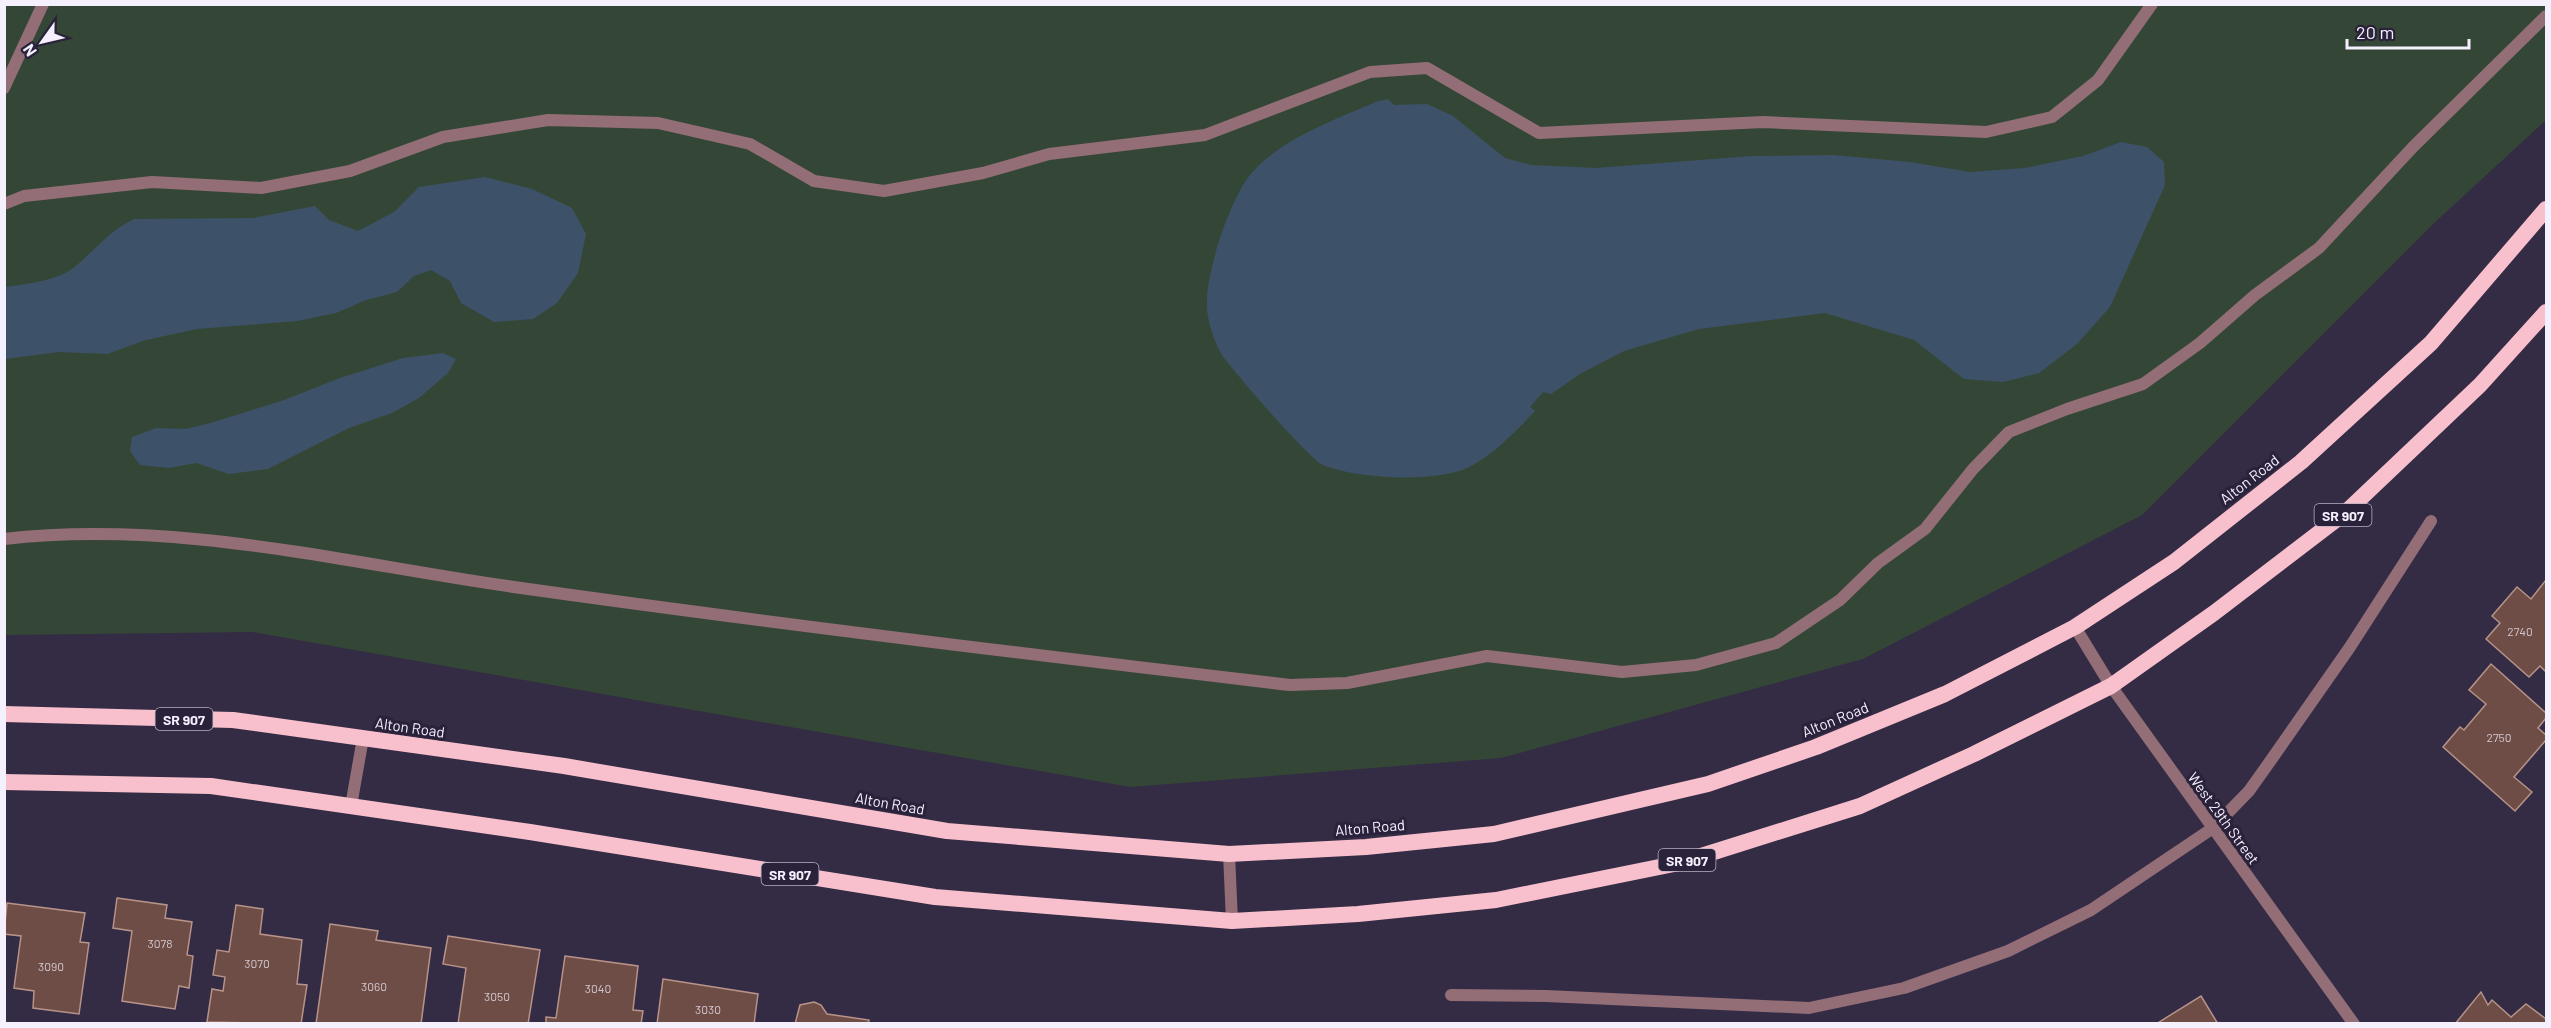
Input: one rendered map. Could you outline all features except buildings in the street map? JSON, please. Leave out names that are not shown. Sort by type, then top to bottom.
[{"type":"highway","name":"Alton Road","points":[[4,714],[233,720],[564,766],[947,831],[1229,854],[1366,847],[1494,834],[1708,784],[1816,747],[1945,694],[2075,627],[2174,562],[2301,462],[2431,343],[2547,209]]},
{"type":"highway","name":"SR 907","points":[[4,782],[211,786],[541,833],[935,897],[1232,921],[1358,914],[1496,900],[1679,862],[1860,806],[1974,754],[2111,686],[2214,613],[2345,513],[2481,385],[2547,312]]},
{"type":"street","points":[[4,88],[43,4]]},
{"type":"street","points":[[5,202],[24,196],[152,182],[261,188],[350,171],[443,137],[548,120],[658,123],[750,144],[814,181],[884,192],[983,173],[1049,154],[1205,135],[1370,72],[1427,68],[1539,133],[1762,122],[1986,132],[2052,117],[2098,80],[2152,4]]},
{"type":"street","points":[[4,539],[36,536],[128,535],[210,538],[300,551],[442,577],[845,633],[1290,685],[1347,683],[1487,656],[1622,672],[1696,665],[1776,643],[1840,600],[1878,563],[1925,529],[1973,469],[2009,432],[2067,409],[2143,384],[2200,343],[2255,295],[2319,248],[2413,147],[2547,16]]},
{"type":"street","points":[[1451,995],[1546,996],[1809,1008],[1904,988],[2008,951],[2091,910],[2213,828],[2249,791],[2350,647],[2431,521]]},
{"type":"street","name":"West 29th Street","points":[[2075,627],[2111,686],[2354,1023]]},
{"type":"street","points":[[351,806],[363,738]]},
{"type":"street","points":[[1229,854],[1232,921]]},
{"type":"green space","points":[[2546,4],[2546,120],[2432,225],[2142,515],[1863,659],[1501,758],[1130,787],[252,632],[5,635],[4,5]]},
{"type":"water","points":[[1388,99],[1394,105],[1427,104],[1453,116],[1505,158],[1531,165],[1596,168],[1752,156],[1833,155],[1910,162],[1970,172],[2025,168],[2083,156],[2121,142],[2147,147],[2164,162],[2165,185],[2110,307],[2077,344],[2039,373],[2003,382],[1964,379],[1914,340],[1825,313],[1699,329],[1624,351],[1580,374],[1551,394],[1543,392],[1530,407],[1535,411],[1513,433],[1482,459],[1459,471],[1420,477],[1356,474],[1323,465],[1315,459],[1288,432],[1222,355],[1208,318],[1207,293],[1220,239],[1234,202],[1250,175],[1277,150],[1293,140],[1344,115]]},
{"type":"water","points":[[485,177],[532,189],[572,208],[586,234],[578,273],[557,303],[533,319],[494,322],[461,303],[450,281],[431,270],[414,276],[397,292],[366,300],[336,313],[297,321],[197,329],[146,340],[107,354],[59,352],[5,359],[5,287],[40,281],[66,273],[116,229],[134,219],[253,218],[315,206],[329,220],[358,231],[394,212],[419,187]]},
{"type":"water","points":[[443,353],[456,359],[448,373],[419,398],[392,413],[349,428],[268,469],[229,474],[196,463],[169,468],[140,465],[130,451],[132,437],[156,428],[186,429],[214,422],[403,358]]}]
